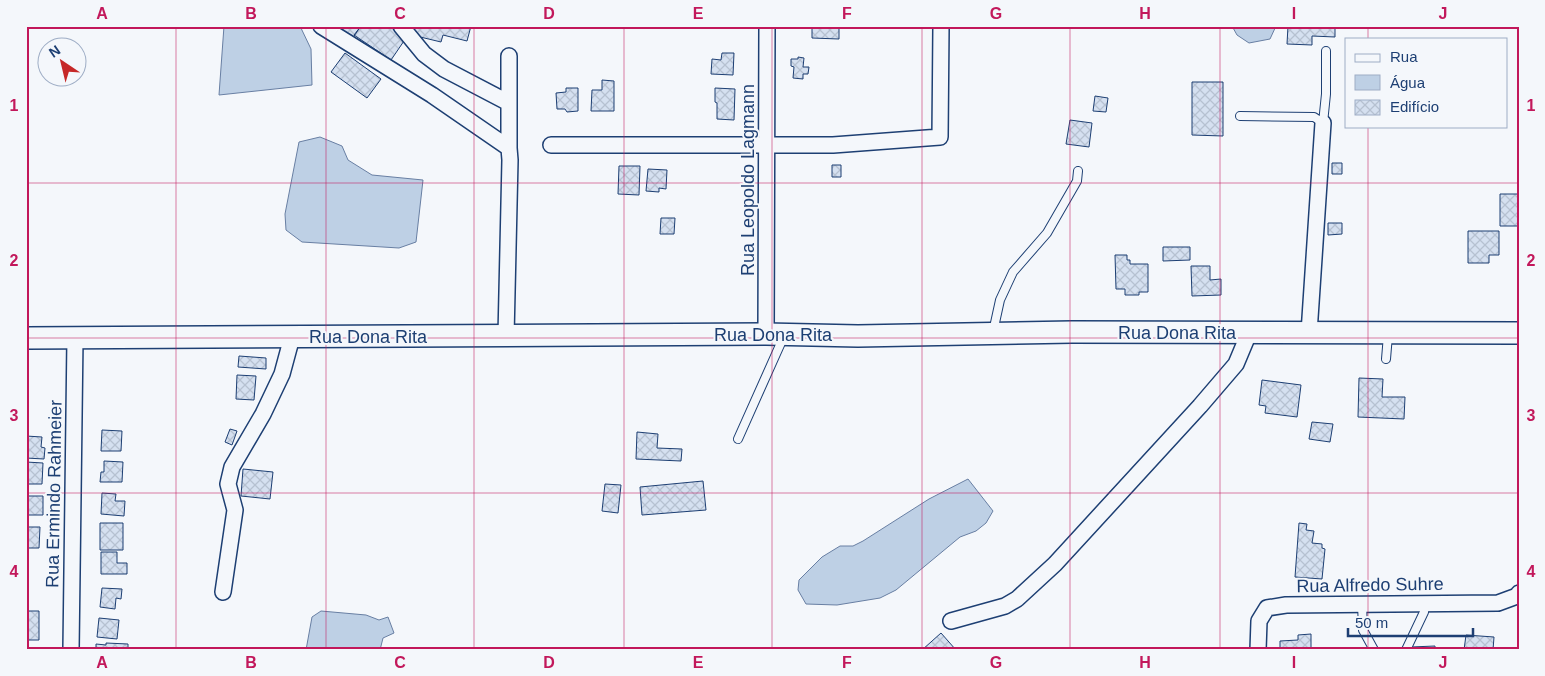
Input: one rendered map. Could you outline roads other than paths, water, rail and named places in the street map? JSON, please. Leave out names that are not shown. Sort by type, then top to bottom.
[{"type":"main road","name":"Rua Dona Rita","points":[[26,338],[1519,333]]},
{"type":"street","points":[[321,26],[432,95],[509,148]]},
{"type":"street","points":[[401,26],[424,54],[444,69],[509,103]]},
{"type":"street","name":"Rua Leopoldo Lagmann","points":[[767,26],[768,144],[775,335]]},
{"type":"street","points":[[551,145],[834,145],[940,137],[941,26]]},
{"type":"street","points":[[506,336],[510,179],[509,56]]},
{"type":"street","points":[[1309,333],[1323,123]]},
{"type":"street","points":[[951,621],[1005,606],[1017,599],[1055,564],[1236,364],[1249,333]]},
{"type":"street","points":[[223,592],[235,510],[228,484],[232,467],[263,414],[282,374],[292,337]]},
{"type":"street","name":"Rua Ermindo Rahmeier","points":[[71,650],[75,338]]},
{"type":"street","name":"Rua Alfredo Suhre","points":[[1258,650],[1259,622],[1267,608],[1286,605],[1362,603],[1498,603],[1518,595]]},
{"type":"lane","points":[[1240,116],[1314,117],[1323,123],[1326,94],[1326,51]]},
{"type":"lane","points":[[992,334],[1000,300],[1013,272],[1047,233],[1077,182],[1078,171]]},
{"type":"lane","points":[[1386,359],[1388,333]]},
{"type":"lane","points":[[738,439],[775,335]]},
{"type":"lane","points":[[1362,603],[1363,630],[1374,650]]},
{"type":"lane","points":[[1406,650],[1424,612],[1425,603]]},
{"type":"water","points":[[224,26],[300,26],[311,49],[312,85],[219,95]]},
{"type":"water","points":[[1232,26],[1276,26],[1270,39],[1249,43],[1237,35]]},
{"type":"water","points":[[320,137],[342,146],[348,160],[372,175],[423,180],[416,242],[399,248],[302,242],[286,230],[285,214],[299,142]]},
{"type":"water","points":[[968,479],[993,511],[986,523],[976,531],[960,537],[896,590],[880,598],[837,605],[806,604],[798,590],[799,580],[822,557],[840,546],[853,546],[863,541],[929,499]]},
{"type":"water","points":[[321,611],[366,615],[379,620],[388,617],[394,633],[383,638],[380,650],[306,650],[312,617]]}]
